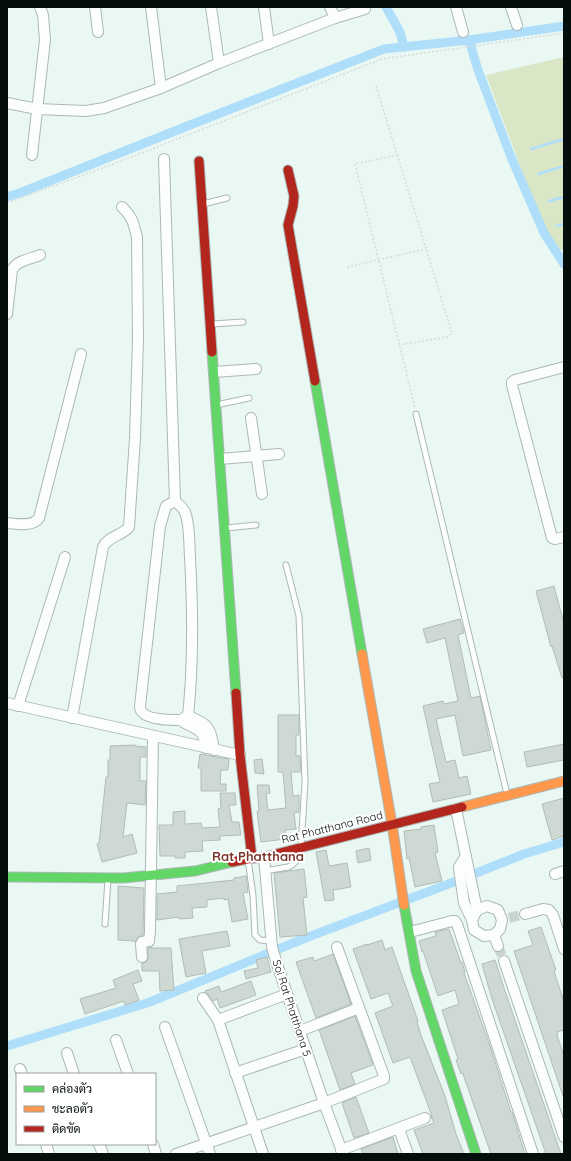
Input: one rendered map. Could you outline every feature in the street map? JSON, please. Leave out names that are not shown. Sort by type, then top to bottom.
[{"type":"street","points":[[32,155],[45,40],[40,7]]},
{"type":"street","points":[[95,7],[98,32]]},
{"type":"street","points":[[151,7],[161,88]]},
{"type":"street","points":[[211,7],[219,63]]},
{"type":"street","points":[[264,7],[269,44]]},
{"type":"street","points":[[330,7],[336,18]]},
{"type":"street","points":[[456,7],[463,32]]},
{"type":"street","points":[[511,7],[517,25]]},
{"type":"street","points":[[7,103],[37,109],[86,111],[104,108],[161,88],[219,63],[336,18],[365,10]]},
{"type":"street","points":[[164,159],[175,501]]},
{"type":"street","points":[[199,161],[240,755],[250,859]]},
{"type":"street","points":[[288,170],[294,196],[294,201],[288,219],[288,225],[357,632],[392,824],[416,971],[476,1154]]},
{"type":"street","points":[[72,718],[104,543],[125,532],[129,527],[135,438],[137,237],[134,223],[130,215],[122,207]]},
{"type":"street","points":[[7,314],[12,270],[18,263],[40,255]]},
{"type":"street","points":[[7,523],[24,524],[35,522],[39,518],[81,354]]},
{"type":"street","points":[[564,367],[512,382],[552,538],[555,540],[564,537]]},
{"type":"street","points":[[214,372],[256,368]]},
{"type":"street","points":[[251,418],[262,494]]},
{"type":"street","points":[[220,459],[279,454]]},
{"type":"street","points":[[175,501],[166,506],[160,526],[140,706],[142,712],[148,716],[204,723],[212,736],[210,749]]},
{"type":"street","points":[[175,501],[181,505],[185,513],[188,526],[193,625],[192,677],[185,720]]},
{"type":"street","points":[[18,706],[65,557]]},
{"type":"street","points":[[7,703],[240,755]]},
{"type":"street","points":[[142,957],[141,944],[142,942],[148,942],[150,940],[153,736]]},
{"type":"street","name":"Rat Phatthana Road","points":[[7,877],[123,878],[195,871],[264,857],[564,781]]},
{"type":"street","points":[[456,809],[468,892],[477,910]]},
{"type":"street","name":"Soi Rat Phatthana 5","points":[[264,857],[272,944],[277,964],[342,1152]]},
{"type":"street","points":[[468,892],[464,903],[472,920],[474,930],[484,936],[494,935],[506,919],[498,910],[487,906],[477,910],[472,920]]},
{"type":"street","points":[[525,914],[548,910],[553,915],[564,949]]},
{"type":"street","points":[[410,932],[452,921],[457,924],[533,1154]]},
{"type":"street","points":[[494,935],[498,946]]},
{"type":"street","points":[[176,1154],[324,1103],[384,1079],[337,947]]},
{"type":"street","points":[[504,961],[564,1137]]},
{"type":"street","points":[[218,1020],[287,994]]},
{"type":"street","points":[[203,998],[218,1020],[263,1154]]},
{"type":"street","points":[[300,1031],[359,1008]]},
{"type":"street","points":[[165,1027],[210,1154]]},
{"type":"street","points":[[116,1040],[128,1073]]},
{"type":"street","points":[[236,1073],[306,1049]]},
{"type":"street","points":[[67,1053],[74,1073]]},
{"type":"street","points":[[342,1152],[425,1118]]},
{"type":"street","points":[[399,1129],[408,1154]]},
{"type":"lane","points":[[202,204],[227,198]]},
{"type":"lane","points":[[210,324],[243,322]]},
{"type":"lane","points":[[216,406],[249,398]]},
{"type":"lane","points":[[416,414],[507,795]]},
{"type":"lane","points":[[225,528],[256,524]]},
{"type":"lane","points":[[265,871],[292,865],[299,858],[301,847],[305,782],[298,616],[286,565]]},
{"type":"lane","points":[[250,859],[255,935],[260,940],[272,944]]},
{"type":"lane","points":[[106,924],[108,878]]},
{"type":"path","points":[[7,203],[121,161],[382,59],[564,33]]},
{"type":"path","points":[[376,86],[452,333],[447,337],[399,345]]},
{"type":"path","points":[[398,156],[355,164],[416,414]]},
{"type":"path","points":[[347,267],[426,249]]},
{"type":"green space","points":[[564,57],[564,249],[557,251],[538,214],[486,75]]},
{"type":"building","points":[[554,586],[564,624],[564,677],[562,678],[552,646],[551,647],[536,591]]},
{"type":"building","points":[[460,619],[464,633],[458,635],[471,698],[480,696],[491,750],[463,756],[455,715],[436,719],[446,762],[455,760],[459,778],[467,776],[471,794],[433,802],[429,784],[440,782],[423,706],[443,701],[444,704],[458,701],[445,638],[427,643],[423,629]]},
{"type":"building","points":[[278,715],[299,715],[299,735],[296,735],[296,756],[300,756],[301,772],[291,772],[293,796],[299,795],[299,812],[294,813],[296,829],[285,830],[286,839],[261,842],[257,811],[259,811],[257,785],[269,785],[270,793],[266,794],[268,810],[286,808],[283,772],[278,772]]},
{"type":"building","points":[[564,744],[564,760],[527,767],[524,752]]},
{"type":"building","points":[[135,745],[146,747],[146,757],[140,757],[140,781],[146,781],[145,805],[127,803],[123,837],[132,834],[137,853],[102,862],[97,844],[99,843],[106,777],[108,777],[110,746]]},
{"type":"building","points":[[200,754],[229,759],[228,770],[221,770],[220,784],[226,784],[226,791],[201,791],[201,768],[198,768]]},
{"type":"building","points":[[262,759],[264,774],[255,773],[254,760]]},
{"type":"building","points":[[220,793],[235,793],[236,805],[229,805],[232,822],[239,822],[241,835],[220,836],[220,840],[202,841],[203,851],[185,852],[185,858],[160,856],[159,825],[173,825],[173,812],[185,811],[185,824],[201,823],[202,828],[220,827],[218,809],[221,808]]},
{"type":"building","points":[[564,798],[564,836],[552,840],[542,804]]},
{"type":"building","points":[[434,825],[438,852],[435,853],[442,881],[415,887],[409,858],[407,859],[404,831],[421,829],[421,827]]},
{"type":"building","points":[[369,848],[371,860],[358,863],[356,851]]},
{"type":"building","points":[[326,850],[329,866],[347,863],[351,887],[333,890],[334,900],[325,901],[316,852]]},
{"type":"building","points":[[304,869],[307,897],[303,898],[307,935],[280,937],[274,873]]},
{"type":"building","points":[[246,876],[248,892],[243,893],[248,919],[232,922],[228,899],[224,900],[224,898],[207,900],[207,907],[192,908],[193,918],[179,919],[179,917],[157,920],[157,894],[177,892],[177,886],[234,880],[234,878]]},
{"type":"building","points":[[118,886],[144,888],[143,935],[138,937],[135,942],[118,940]]},
{"type":"building","points":[[541,927],[556,970],[554,971],[564,1002],[564,1030],[557,1032],[557,1035],[564,1056],[564,1096],[514,951],[533,945],[528,931]]},
{"type":"building","points":[[449,929],[461,963],[462,962],[464,973],[491,1049],[525,1154],[491,1154],[463,1073],[461,1074],[456,1060],[458,1059],[442,1010],[459,1004],[455,990],[438,996],[419,941],[436,936],[435,932]]},
{"type":"building","points":[[227,931],[230,946],[202,951],[206,973],[186,977],[179,939]]},
{"type":"building","points":[[382,940],[385,950],[392,947],[418,1021],[421,1035],[445,1096],[456,1134],[464,1154],[423,1154],[414,1130],[434,1123],[432,1116],[410,1057],[393,1063],[375,1013],[393,1006],[388,993],[371,999],[353,949]]},
{"type":"building","points":[[148,948],[171,948],[174,990],[160,991],[159,971],[142,971],[142,963],[146,962],[148,959]]},
{"type":"building","points":[[333,954],[351,1004],[316,1018],[296,962],[313,957],[314,961]]},
{"type":"building","points":[[267,957],[271,972],[246,979],[244,971],[258,968],[256,960]]},
{"type":"building","points":[[495,960],[561,1154],[546,1154],[492,999],[482,964]]},
{"type":"building","points":[[138,970],[142,981],[133,984],[139,1000],[125,1005],[124,1001],[85,1014],[80,999],[116,988],[113,980]]},
{"type":"building","points":[[251,981],[256,995],[220,1008],[217,999],[213,1001],[205,991],[219,986],[221,992]]},
{"type":"building","points":[[355,1016],[373,1065],[351,1073],[355,1084],[340,1090],[319,1030]]},
{"type":"building","points":[[356,1097],[369,1133],[354,1138],[342,1103]]},
{"type":"building","points":[[393,1137],[398,1154],[363,1154],[361,1149]]},
{"type":"waterway","points":[[386,7],[400,32],[404,47]]},
{"type":"waterway","points":[[7,197],[384,49],[469,40],[564,26]]},
{"type":"waterway","points":[[469,40],[478,70],[511,157],[544,233],[564,264]]},
{"type":"waterway","points":[[531,149],[564,139]]},
{"type":"waterway","points":[[538,174],[564,166]]},
{"type":"waterway","points":[[549,201],[564,197]]},
{"type":"waterway","points":[[557,226],[564,224]]},
{"type":"waterway","points":[[7,1046],[150,1002],[308,937],[524,854],[564,842]]},
{"type":"tunnel","points":[[509,918],[525,914]]},
{"type":"tunnel","points":[[498,946],[504,961]]},
{"type":"traffic: fast","points":[[212,352],[236,693]]},
{"type":"traffic: fast","points":[[315,381],[362,654]]},
{"type":"traffic: fast","points":[[7,877],[123,878],[195,871],[232,862]]},
{"type":"traffic: fast","points":[[404,905],[416,971],[476,1154]]},
{"type":"traffic: slow","points":[[362,654],[392,824],[404,905]]},
{"type":"traffic: slow","points":[[462,807],[564,781]]},
{"type":"traffic: jam","points":[[199,161],[212,352]]},
{"type":"traffic: jam","points":[[288,170],[294,196],[288,225],[315,381]]},
{"type":"traffic: jam","points":[[236,693],[240,755],[252,858]]},
{"type":"traffic: jam","points":[[232,862],[264,857],[462,807]]},
{"type":"district","name":"Rat Phatthana","points":[[258,856]]}]
